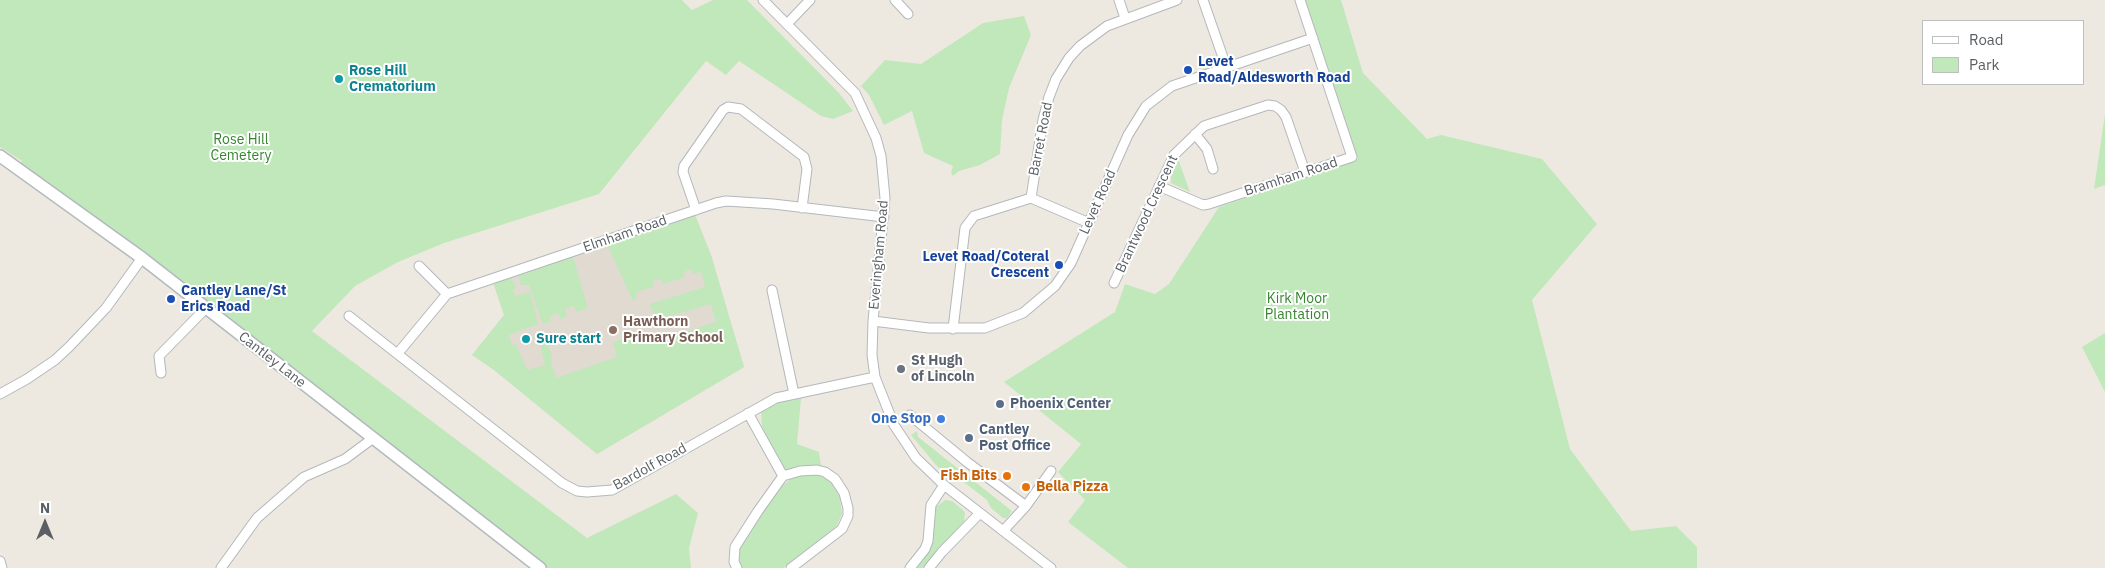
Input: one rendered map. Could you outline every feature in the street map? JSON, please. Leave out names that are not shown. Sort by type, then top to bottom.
[{"type":"main road","name":"Cantley Lane","points":[[0,156],[142,258],[540,568]]},
{"type":"street","name":"Everingham Road","points":[[763,0],[844,80],[861,103],[881,156],[884,179],[884,217],[873,321],[872,355],[875,377],[894,425],[916,458],[944,485],[1051,568]]},
{"type":"street","points":[[786,24],[810,0]]},
{"type":"street","points":[[895,0],[908,14]]},
{"type":"street","points":[[1119,0],[1125,18]]},
{"type":"street","name":"Barret Road","points":[[1031,198],[1043,120],[1056,79],[1069,58],[1080,46],[1107,26],[1177,0]]},
{"type":"street","points":[[1203,0],[1226,66]]},
{"type":"street","name":"Bramham Road","points":[[1159,186],[1203,205],[1350,158],[1352,155],[1300,0]]},
{"type":"street","name":"Levet Road","points":[[873,321],[953,329],[985,328],[1023,314],[1055,286],[1063,275],[1089,223],[1128,135],[1146,106],[1172,86],[1226,66],[1313,38]]},
{"type":"street","name":"Brantwood Crescent","points":[[1114,283],[1177,150],[1204,126],[1268,105],[1275,106],[1286,117],[1305,172]]},
{"type":"street","points":[[696,210],[683,172],[684,166],[686,160],[723,110],[728,107],[741,109],[804,157],[807,169],[802,208]]},
{"type":"street","points":[[1195,134],[1207,150],[1213,169]]},
{"type":"street","points":[[953,329],[965,228],[968,222],[978,214],[1031,198],[1089,223]]},
{"type":"street","name":"Elmham Road","points":[[447,294],[726,201],[884,217]]},
{"type":"street","points":[[0,394],[55,360],[69,347],[106,308],[142,258]]},
{"type":"street","points":[[398,353],[447,294],[419,266]]},
{"type":"street","points":[[772,290],[794,394]]},
{"type":"street","points":[[161,372],[159,356],[206,308]]},
{"type":"street","name":"Bardolf Road","points":[[350,316],[562,483],[577,491],[596,493],[612,490],[776,398],[875,377]]},
{"type":"street","points":[[748,413],[783,476]]},
{"type":"street","points":[[910,415],[967,462],[1026,506]]},
{"type":"street","points":[[221,568],[257,518],[304,477],[345,459],[372,439]]},
{"type":"street","points":[[737,568],[734,562],[736,547],[758,511],[783,476],[800,471],[817,470],[825,472],[835,479],[844,493],[848,516],[842,529],[791,568]]},
{"type":"street","points":[[1004,531],[1026,506],[1051,471]]},
{"type":"street","points":[[910,568],[925,549],[928,541],[931,505],[944,485]]},
{"type":"street","points":[[929,568],[980,513]]},
{"type":"street","points":[[0,561],[2,568]]},
{"type":"shaded area","name":"Hawthorn Primary School","points":[[695,215],[711,255],[744,367],[597,454],[494,370],[472,355],[504,315],[493,282]]},
{"type":"green space","name":"Rose Hill Cemetery","points":[[0,0],[682,0],[692,10],[713,0],[747,0],[839,93],[853,111],[833,119],[821,116],[739,61],[726,75],[706,61],[599,194],[444,243],[398,262],[355,286],[312,331],[587,538],[676,494],[698,513],[689,548],[691,568],[542,568],[18,167],[22,161],[0,147]]},
{"type":"green space","name":"Kirk Moor Plantation","points":[[1304,0],[1341,0],[1363,73],[1427,139],[1441,135],[1542,159],[1597,224],[1532,300],[1570,449],[1631,531],[1676,526],[1697,547],[1697,568],[1128,568],[1068,522],[1085,500],[1058,472],[1081,444],[1004,382],[1115,312],[1125,284],[1155,294],[1169,284],[1219,207],[1358,159]]},
{"type":"green space","points":[[1024,16],[1031,35],[1009,88],[1002,120],[1000,154],[980,165],[959,171],[953,176],[951,173],[953,166],[924,153],[912,111],[884,125],[869,95],[861,86],[885,60],[921,64],[983,23]]},
{"type":"green space","points":[[2105,114],[2105,185],[2094,189]]},
{"type":"green space","points":[[1178,159],[1190,192],[1171,183],[1171,177]]},
{"type":"green space","name":"Hawthorn Primary School","points":[[695,215],[711,255],[744,367],[597,454],[494,370],[472,355],[504,315],[493,282],[511,276],[516,288],[513,290],[515,296],[530,292],[538,324],[509,335],[512,345],[516,344],[527,370],[545,365],[538,337],[544,334],[552,357],[551,362],[556,378],[617,357],[613,342],[645,332],[651,337],[663,339],[716,322],[711,304],[656,320],[650,304],[705,287],[701,272],[693,274],[691,269],[683,272],[685,277],[663,284],[661,279],[653,281],[654,287],[636,292],[637,298],[633,301],[607,244]]},
{"type":"green space","points":[[573,257],[588,308],[576,312],[574,306],[565,309],[567,316],[560,319],[558,313],[550,316],[551,321],[545,324],[542,322],[529,285],[521,285],[518,274]]},
{"type":"green space","points":[[2105,333],[2105,392],[2082,347]]},
{"type":"green space","points":[[801,398],[797,444],[819,452],[821,465],[797,466],[784,472],[762,426],[761,411],[776,402]]},
{"type":"green space","points":[[917,431],[918,437],[1012,511],[1007,518],[1003,518],[991,508],[987,500],[956,476],[947,475],[936,465],[911,435]]},
{"type":"green space","points":[[819,473],[829,478],[840,498],[842,514],[836,527],[783,568],[742,568],[738,556],[741,546],[779,489],[794,476]]},
{"type":"green space","points":[[945,500],[952,501],[963,510],[965,513],[964,523],[923,568],[914,568],[935,508]]},
{"type":"place","name":"Levet Road/Aldesworth Road","points":[[1188,70]]},
{"type":"place","name":"Rose Hill Crematorium","points":[[339,79]]},
{"type":"place","name":"Levet Road/Coteral Crescent","points":[[1059,265]]},
{"type":"place","name":"Cantley Lane/St Erics Road","points":[[171,299]]},
{"type":"place","name":"Hawthorn Primary School","points":[[613,330]]},
{"type":"place","name":"Sure start","points":[[526,339]]},
{"type":"place","name":"St Hugh of Lincoln","points":[[901,369]]},
{"type":"place","name":"Phoenix Center","points":[[1000,404]]},
{"type":"place","name":"One Stop","points":[[941,419]]},
{"type":"place","name":"Cantley Post Office","points":[[969,438]]},
{"type":"place","name":"Fish Bits","points":[[1007,476]]},
{"type":"place","name":"Bella Pizza","points":[[1026,487]]}]
